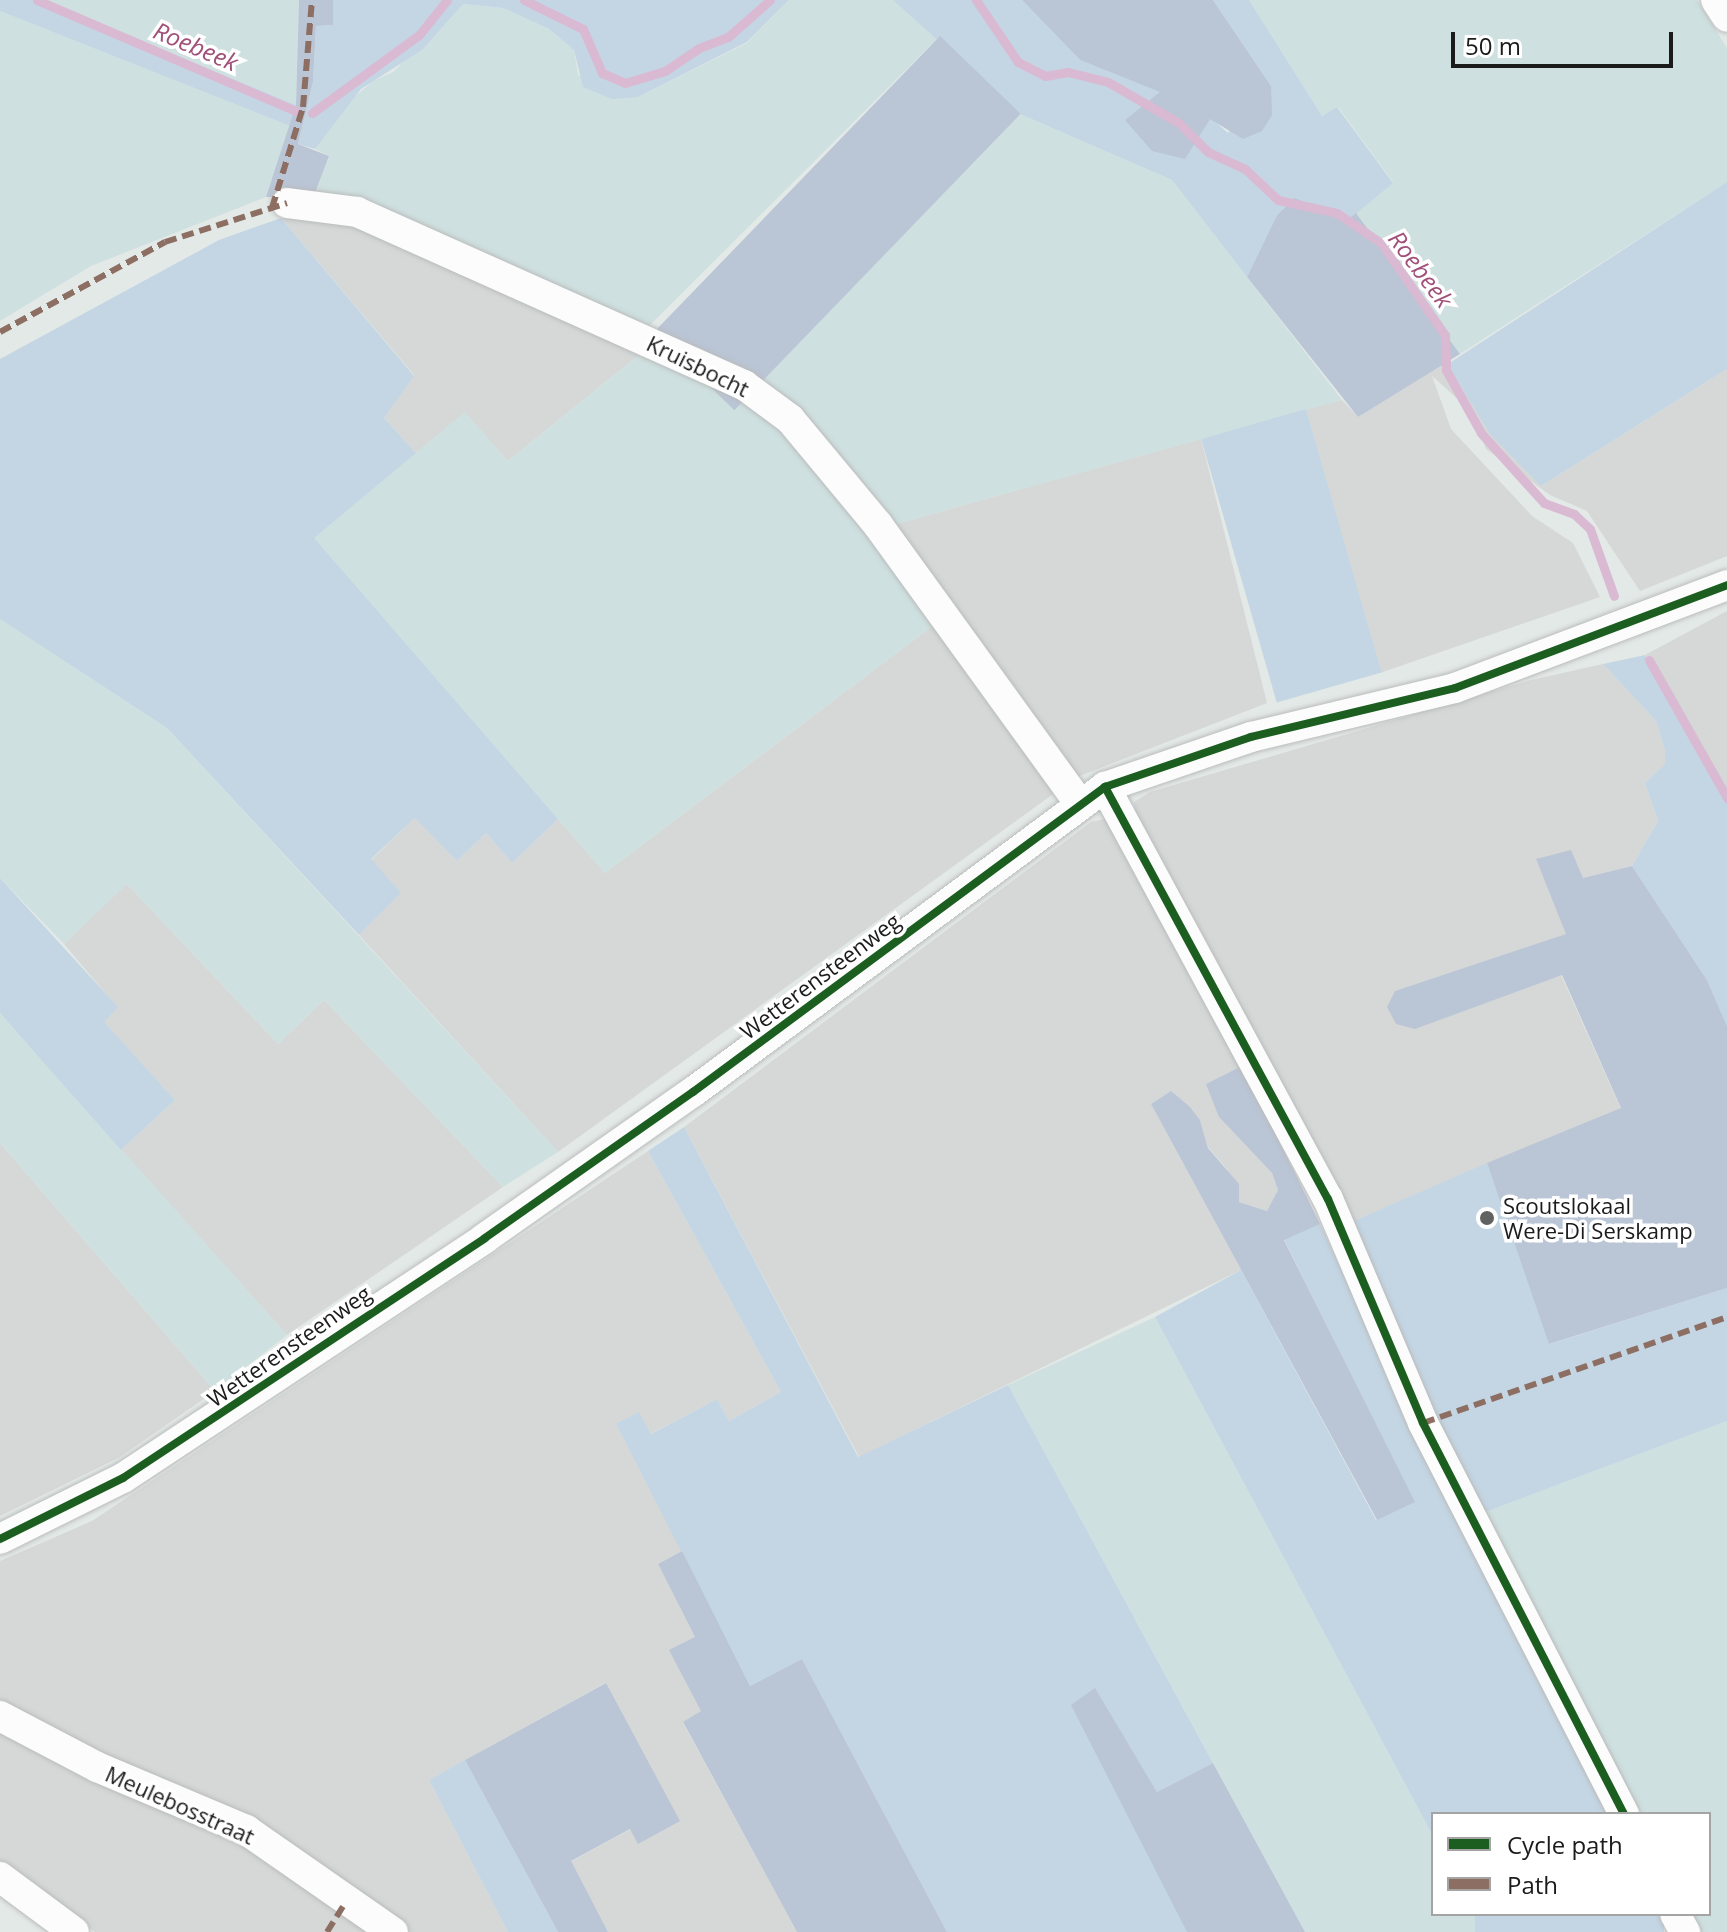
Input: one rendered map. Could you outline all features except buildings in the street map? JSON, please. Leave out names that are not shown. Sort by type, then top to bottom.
[{"type":"street","points":[[1716,0],[1727,17]]},
{"type":"street","name":"Kruisbocht","points":[[287,203],[357,212],[744,385],[790,419],[878,525],[1079,803]]},
{"type":"street","name":"Wetterensteenweg","points":[[0,1539],[123,1478],[373,1307],[485,1238],[693,1092],[1079,803],[1105,787],[1251,737],[1455,688],[1727,585]]},
{"type":"street","points":[[1105,787],[1328,1199],[1423,1423],[1623,1812]]},
{"type":"street","name":"Meulebosstraat","points":[[0,1716],[97,1767],[246,1830],[393,1932]]},
{"type":"street","points":[[0,1877],[74,1932]]},
{"type":"shaded area","points":[[0,0],[43,0],[296,105],[290,126],[0,11]]},
{"type":"shaded area","points":[[43,0],[299,0],[296,105]]},
{"type":"shaded area","points":[[299,0],[333,0],[333,25],[316,26],[313,82],[298,144],[329,156],[313,198],[266,197],[296,105]]},
{"type":"shaded area","points":[[333,0],[789,0],[747,42],[638,97],[612,99],[583,87],[574,50],[549,29],[503,8],[463,4],[422,50],[361,89],[315,149],[298,144],[313,82],[316,26],[333,25]]},
{"type":"shaded area","points":[[789,0],[893,0],[940,36],[648,327],[313,198],[329,156],[315,149],[345,105],[373,81],[393,72],[463,4],[503,8],[549,29],[574,50],[578,75],[638,97],[747,43]]},
{"type":"shaded area","points":[[893,0],[1022,0],[1080,60],[1161,92],[1125,120],[1211,118],[1228,133],[1271,86],[1213,0],[1249,0],[1322,116],[1337,107],[1393,183],[1346,222],[1294,199],[1277,215],[1247,277],[1172,180],[1020,114]]},
{"type":"shaded area","points":[[1022,0],[1213,0],[1271,86],[1272,115],[1262,131],[1243,139],[1210,119],[1185,159],[1152,151],[1125,120],[1160,92],[1080,60]]},
{"type":"shaded area","points":[[1249,0],[1697,0],[1727,48],[1727,182],[1460,354],[1356,213],[1393,182],[1338,107],[1322,116]]},
{"type":"shaded area","points":[[0,11],[290,126],[266,197],[91,266],[0,321]]},
{"type":"shaded area","points":[[940,36],[1021,114],[734,410],[654,332]]},
{"type":"shaded area","points":[[1020,114],[1172,180],[1342,400],[889,526],[756,379]]},
{"type":"shaded area","points":[[1727,182],[1727,369],[1541,486],[1490,434],[1452,372],[1451,362]]},
{"type":"shaded area","points":[[1295,198],[1345,222],[1356,213],[1460,354],[1358,417],[1247,277],[1277,215]]},
{"type":"shaded area","points":[[309,217],[370,230],[645,350],[508,461],[465,413],[416,453],[384,418],[414,375],[281,218]]},
{"type":"shaded area","points":[[281,218],[414,376],[384,418],[416,453],[314,538],[558,819],[512,863],[486,833],[457,861],[415,818],[371,859],[401,893],[359,935],[167,728],[0,619],[0,359],[219,240]]},
{"type":"shaded area","points":[[645,350],[718,383],[789,428],[935,624],[605,873],[313,538],[465,412],[508,461]]},
{"type":"shaded area","points":[[1444,361],[1455,365],[1541,486],[1727,369],[1727,556],[1640,591],[1587,511],[1550,495],[1486,449],[1471,411],[1432,376],[1451,429],[1532,516],[1573,543],[1600,597],[1380,673],[1306,409],[1342,400],[1358,417]]},
{"type":"shaded area","points":[[1306,409],[1382,672],[1277,702],[1201,439]]},
{"type":"shaded area","points":[[1201,439],[1267,703],[1077,777],[889,526]]},
{"type":"shaded area","points":[[1727,611],[1727,793],[1645,655]]},
{"type":"shaded area","points":[[0,619],[167,728],[558,1152],[503,1187],[324,1000],[278,1044],[127,884],[64,944],[0,878]]},
{"type":"shaded area","points":[[935,624],[1056,792],[558,1152],[359,935],[400,893],[371,860],[416,817],[457,861],[486,833],[512,863],[558,819],[605,873]]},
{"type":"shaded area","points":[[1645,655],[1727,793],[1727,1026],[1707,980],[1632,866],[1658,821],[1645,783],[1665,764],[1665,750],[1656,721],[1603,664]]},
{"type":"shaded area","points":[[1603,664],[1656,721],[1665,750],[1665,764],[1645,783],[1658,821],[1632,866],[1583,878],[1536,859],[1567,934],[1395,991],[1415,1028],[1561,975],[1621,1109],[1349,1223],[1137,826],[1134,802],[1150,792],[1531,680]]},
{"type":"shaded area","points":[[1105,819],[1116,826],[1242,1066],[1219,1117],[1272,1173],[1278,1190],[1267,1211],[1239,1202],[1227,1169],[1208,1147],[1200,1120],[1171,1091],[1151,1104],[1241,1270],[859,1457],[684,1127],[1091,822]]},
{"type":"shaded area","points":[[1571,850],[1583,878],[1632,866],[1707,980],[1727,1026],[1727,1288],[1549,1344],[1487,1163],[1621,1108],[1562,975],[1415,1029],[1396,1024],[1387,1007],[1395,991],[1566,934],[1536,859]]},
{"type":"shaded area","points":[[0,878],[118,1007],[104,1022],[175,1100],[121,1150],[0,1013]]},
{"type":"shaded area","points":[[126,883],[278,1044],[324,1000],[503,1187],[287,1335],[121,1150],[175,1100],[103,1022],[117,1007],[64,944]]},
{"type":"shaded area","points":[[0,1013],[287,1335],[215,1391],[0,1143]]},
{"type":"shaded area","points":[[1242,1066],[1320,1224],[1284,1240],[1415,1502],[1377,1520],[1151,1104],[1171,1091],[1189,1106],[1200,1120],[1208,1148],[1239,1184],[1239,1202],[1267,1211],[1278,1190],[1272,1173],[1219,1117],[1206,1084]]},
{"type":"shaded area","points":[[684,1127],[858,1457],[1008,1385],[1213,1763],[1157,1792],[1095,1689],[1165,1885],[1187,1932],[947,1932],[802,1659],[750,1686],[616,1424],[639,1412],[651,1434],[717,1399],[729,1421],[781,1392],[648,1151]]},
{"type":"shaded area","points":[[0,1143],[215,1391],[120,1457],[0,1516]]},
{"type":"shaded area","points":[[648,1151],[781,1392],[729,1421],[717,1399],[650,1434],[616,1424],[682,1551],[658,1564],[695,1637],[701,1711],[683,1723],[797,1932],[608,1932],[570,1862],[631,1829],[639,1843],[605,1683],[429,1780],[508,1932],[408,1932],[315,1869],[0,1709],[0,1561],[92,1521]]},
{"type":"shaded area","points":[[1487,1163],[1550,1344],[1727,1288],[1727,1421],[1480,1514],[1349,1223]]},
{"type":"shaded area","points":[[1320,1224],[1432,1464],[1612,1812],[1431,1812],[1431,1832],[1155,1317],[1241,1270],[1376,1520],[1414,1502],[1284,1239]]},
{"type":"shaded area","points":[[1155,1317],[1431,1832],[1431,1916],[1476,1916],[1484,1932],[1305,1932],[1008,1385]]},
{"type":"shaded area","points":[[1727,1421],[1727,1932],[1695,1932],[1687,1916],[1711,1916],[1711,1812],[1633,1812],[1480,1514]]},
{"type":"shaded area","points":[[682,1551],[750,1686],[802,1659],[947,1932],[797,1932],[683,1722],[701,1711],[669,1650],[695,1637],[658,1564]]},
{"type":"shaded area","points":[[606,1683],[680,1821],[638,1844],[630,1829],[571,1861],[608,1932],[558,1932],[465,1760]]},
{"type":"shaded area","points":[[1095,1688],[1157,1792],[1213,1763],[1305,1932],[1187,1932],[1071,1705]]},
{"type":"shaded area","points":[[0,1723],[228,1827],[377,1932],[95,1932],[0,1861]]},
{"type":"shaded area","points":[[465,1760],[558,1932],[508,1932],[429,1780]]},
{"type":"shaded area","points":[[1475,1916],[1664,1916],[1664,1932],[1475,1932]]},
{"type":"waterway","name":"Roebeek","points":[[37,0],[296,111]]},
{"type":"waterway","name":"Roebeek","points":[[312,113],[419,35],[447,0]]},
{"type":"waterway","name":"Roebeek","points":[[524,0],[583,29],[602,73],[625,83],[665,71],[699,48],[728,37],[770,0]]},
{"type":"waterway","name":"Roebeek","points":[[976,0],[1018,62],[1045,76],[1068,72],[1108,82],[1179,123],[1208,152],[1245,169],[1278,200],[1337,213],[1381,243],[1445,335],[1446,370],[1481,433],[1544,503],[1574,514],[1590,529],[1614,596]]},
{"type":"waterway","name":"Roebeek","points":[[1649,660],[1727,798]]},
{"type":"marked path","points":[[272,208],[303,107],[312,0]]},
{"type":"marked path","points":[[0,332],[165,242],[287,203]]},
{"type":"marked path","points":[[1423,1423],[1727,1317]]},
{"type":"marked path","points":[[327,1932],[346,1901]]},
{"type":"cycle path","points":[[0,1539],[123,1478],[485,1238],[693,1092],[1105,787],[1251,737],[1455,688],[1727,585]]},
{"type":"cycle path","points":[[1105,787],[1328,1199],[1423,1423],[1623,1812]]},
{"type":"place","name":"Scoutslokaal Were-Di Serskamp","points":[[1487,1218]]}]
